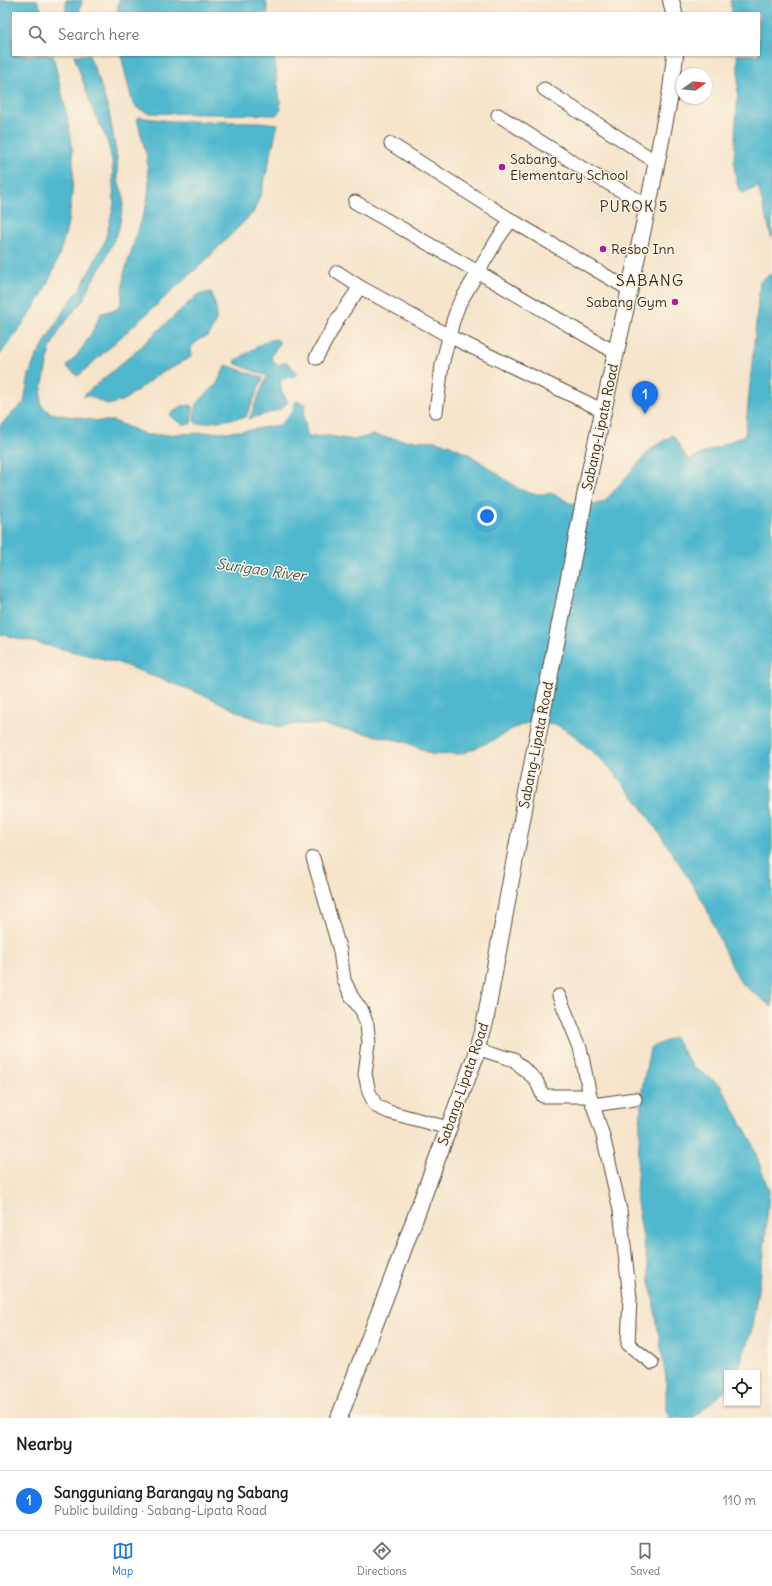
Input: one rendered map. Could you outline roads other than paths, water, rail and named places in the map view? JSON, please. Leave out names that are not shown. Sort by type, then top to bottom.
[{"type":"main road","points":[[672,0],[674,12]]},
{"type":"main road","name":"Sabang-Lipata Road","points":[[339,1418],[448,1128],[485,1022],[533,760],[590,471],[648,206],[670,90],[675,56]]},
{"type":"street","points":[[544,89],[656,162]]},
{"type":"street","points":[[498,115],[587,171],[648,206]]},
{"type":"street","points":[[392,144],[511,220],[630,290]]},
{"type":"street","points":[[355,202],[616,353]]},
{"type":"street","points":[[436,412],[442,365],[459,304],[511,220]]},
{"type":"street","points":[[337,272],[360,287],[449,336],[604,411]]},
{"type":"street","points":[[316,358],[339,317],[360,287]]},
{"type":"street","points":[[313,858],[340,951],[344,980],[352,997],[362,1011],[368,1025],[369,1043],[365,1074],[369,1092],[376,1106],[388,1112],[448,1128]]},
{"type":"street","points":[[559,996],[580,1047],[591,1100],[603,1136],[620,1210],[630,1298],[628,1344],[652,1363]]},
{"type":"street","points":[[477,1048],[514,1060],[536,1080],[543,1096],[591,1100],[636,1099]]},
{"type":"water","points":[[0,0],[37,0],[43,12],[12,12],[12,56],[53,56],[71,138],[73,181],[71,203],[62,246],[55,267],[36,305],[0,355]]},
{"type":"water","points":[[66,0],[82,0],[79,12],[66,12]]},
{"type":"water","points":[[119,0],[266,0],[268,12],[117,12]]},
{"type":"water","points":[[730,0],[772,0],[772,240],[758,186],[746,193],[740,192],[734,167],[738,87],[737,56],[760,56],[760,12],[732,12]]},
{"type":"water","name":"Surigao River","points":[[74,56],[89,56],[100,83],[109,112],[117,158],[118,180],[124,197],[119,228],[104,262],[92,281],[84,299],[61,327],[50,349],[41,394],[41,405],[50,413],[98,421],[114,421],[147,435],[242,431],[280,425],[293,411],[296,401],[305,404],[304,419],[308,437],[329,436],[354,440],[372,435],[403,440],[435,441],[450,445],[469,454],[519,489],[533,494],[550,493],[559,496],[569,503],[591,506],[604,502],[652,448],[673,435],[688,460],[745,435],[760,282],[772,274],[772,1007],[741,983],[722,946],[706,907],[641,806],[609,767],[572,734],[555,724],[529,722],[512,729],[494,740],[461,754],[433,755],[406,742],[322,725],[294,724],[279,727],[245,715],[206,696],[116,662],[0,634],[0,425],[24,402],[29,375],[35,359],[65,308],[80,289],[105,241],[114,204],[112,160],[107,140],[92,108]]},
{"type":"water","points":[[121,56],[274,56],[281,110],[276,115],[148,113],[137,108],[132,101]]},
{"type":"water","points":[[138,117],[170,121],[260,122],[278,124],[262,191],[253,213],[206,260],[78,376],[67,367],[87,340],[101,313],[115,310],[121,304],[124,274],[147,202],[149,187],[147,157],[137,119]]},
{"type":"water","points":[[211,292],[217,314],[215,324],[208,336],[200,339],[191,347],[192,356],[174,367],[162,372],[124,400],[109,405],[90,396],[83,396],[135,352],[197,295]]},
{"type":"water","points":[[276,339],[280,342],[271,356],[273,362],[278,365],[287,362],[296,371],[295,376],[280,380],[282,392],[288,402],[281,409],[249,419],[267,376],[236,364],[235,361],[266,341]]},
{"type":"water","points":[[226,365],[263,378],[246,417],[197,424],[194,421],[196,404],[216,385]]},
{"type":"water","points":[[191,405],[193,410],[191,424],[182,424],[171,417],[170,414],[182,406]]},
{"type":"water","points":[[674,1037],[692,1066],[720,1085],[751,1140],[769,1191],[764,1255],[751,1332],[738,1370],[724,1370],[724,1392],[693,1418],[669,1418],[666,1410],[666,1378],[636,1196],[642,1089],[650,1048]]},
{"type":"place","name":"Sabang Elementary School","points":[[502,167]]},
{"type":"place","name":"Resbo Inn","points":[[603,249]]},
{"type":"place","name":"Sabang Gym","points":[[675,302]]},
{"type":"place","name":"Sangguniang Barangay ng Sabang","points":[[645,414]]},
{"type":"district","name":"PUROK 5","points":[[634,207]]},
{"type":"district","name":"SABANG","points":[[650,280]]}]
